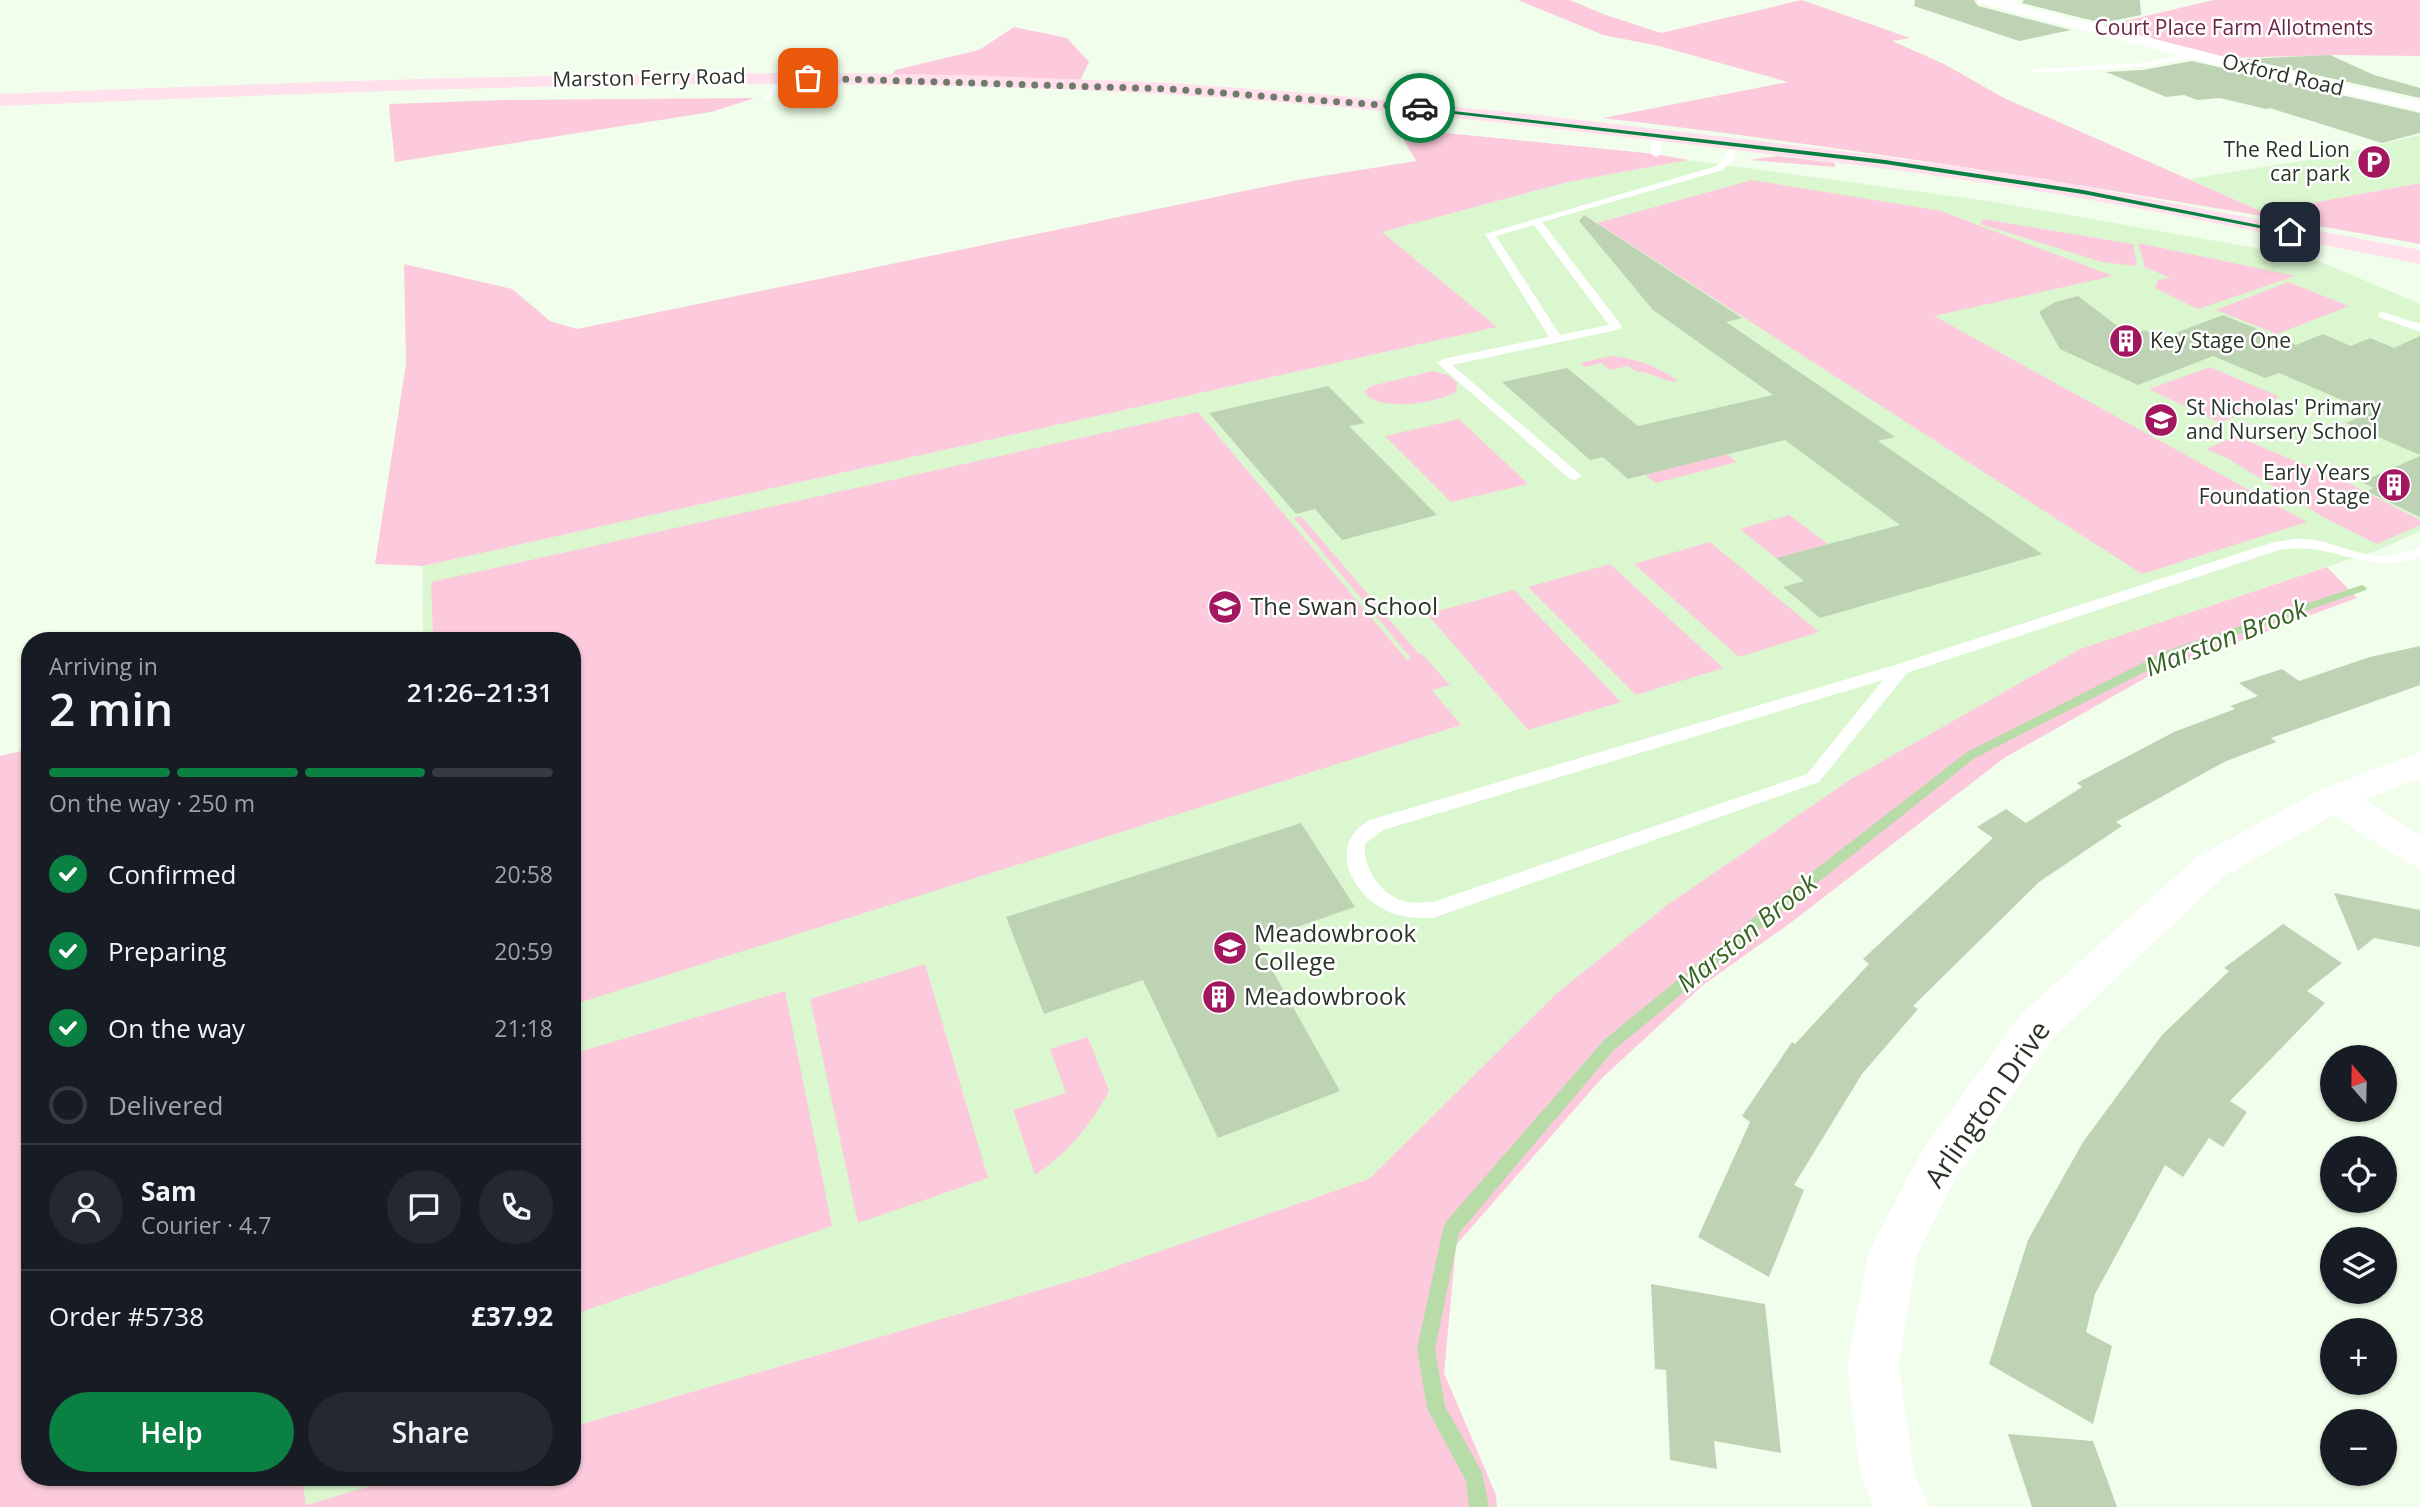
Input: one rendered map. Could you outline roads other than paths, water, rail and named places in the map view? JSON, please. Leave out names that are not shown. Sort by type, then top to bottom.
[{"type":"main road","name":"Marston Ferry Road","points":[[0,100],[566,79],[782,77],[1039,83],[1265,94],[1508,117],[1657,144],[1734,144],[1885,162],[2083,192],[2420,257]]},
{"type":"street","name":"Oxford Road","points":[[1984,0],[2010,2],[2194,55],[2420,106]]},
{"type":"street","name":"Arlington Drive","points":[[1901,1507],[1887,1472],[1873,1366],[1893,1251],[1939,1164],[2036,1027],[2210,867],[2335,798],[2420,764]]},
{"type":"street","points":[[2335,798],[2420,853]]},
{"type":"lane","points":[[2035,71],[2143,65],[2194,55]]},
{"type":"lane","points":[[766,98],[782,77]]},
{"type":"lane","points":[[1538,343],[1556,339],[1490,234],[1720,169],[1728,160],[1734,144]]},
{"type":"lane","points":[[1536,221],[1617,327],[1443,363],[1575,475]]},
{"type":"lane","points":[[2383,315],[2420,328]]},
{"type":"lane","points":[[1901,669],[1813,778],[1433,911],[1399,908],[1377,893],[1361,875],[1355,847],[1362,834],[1377,825],[1901,669],[2276,545],[2297,542],[2319,544],[2367,560],[2398,561],[2420,551]]},
{"type":"waterway","name":"Marston Brook","points":[[1479,1507],[1475,1479],[1436,1408],[1426,1349],[1451,1229],[1609,1045],[1773,910],[1971,755],[2170,654],[2362,588]]},
{"type":"place","name":"The Red Lion car park","points":[[2374,162]]},
{"type":"place","name":"Key Stage One","points":[[2126,341]]},
{"type":"place","name":"St Nicholas' Primary and Nursery School","points":[[2161,420]]},
{"type":"place","name":"Early Years Foundation Stage","points":[[2394,485]]},
{"type":"place","name":"The Swan School","points":[[1225,607]]},
{"type":"place","name":"Meadowbrook College","points":[[1230,948]]},
{"type":"place","name":"Meadowbrook","points":[[1219,997]]},
{"type":"park label","name":"Court Place Farm Allotments","points":[[2234,28]]}]
